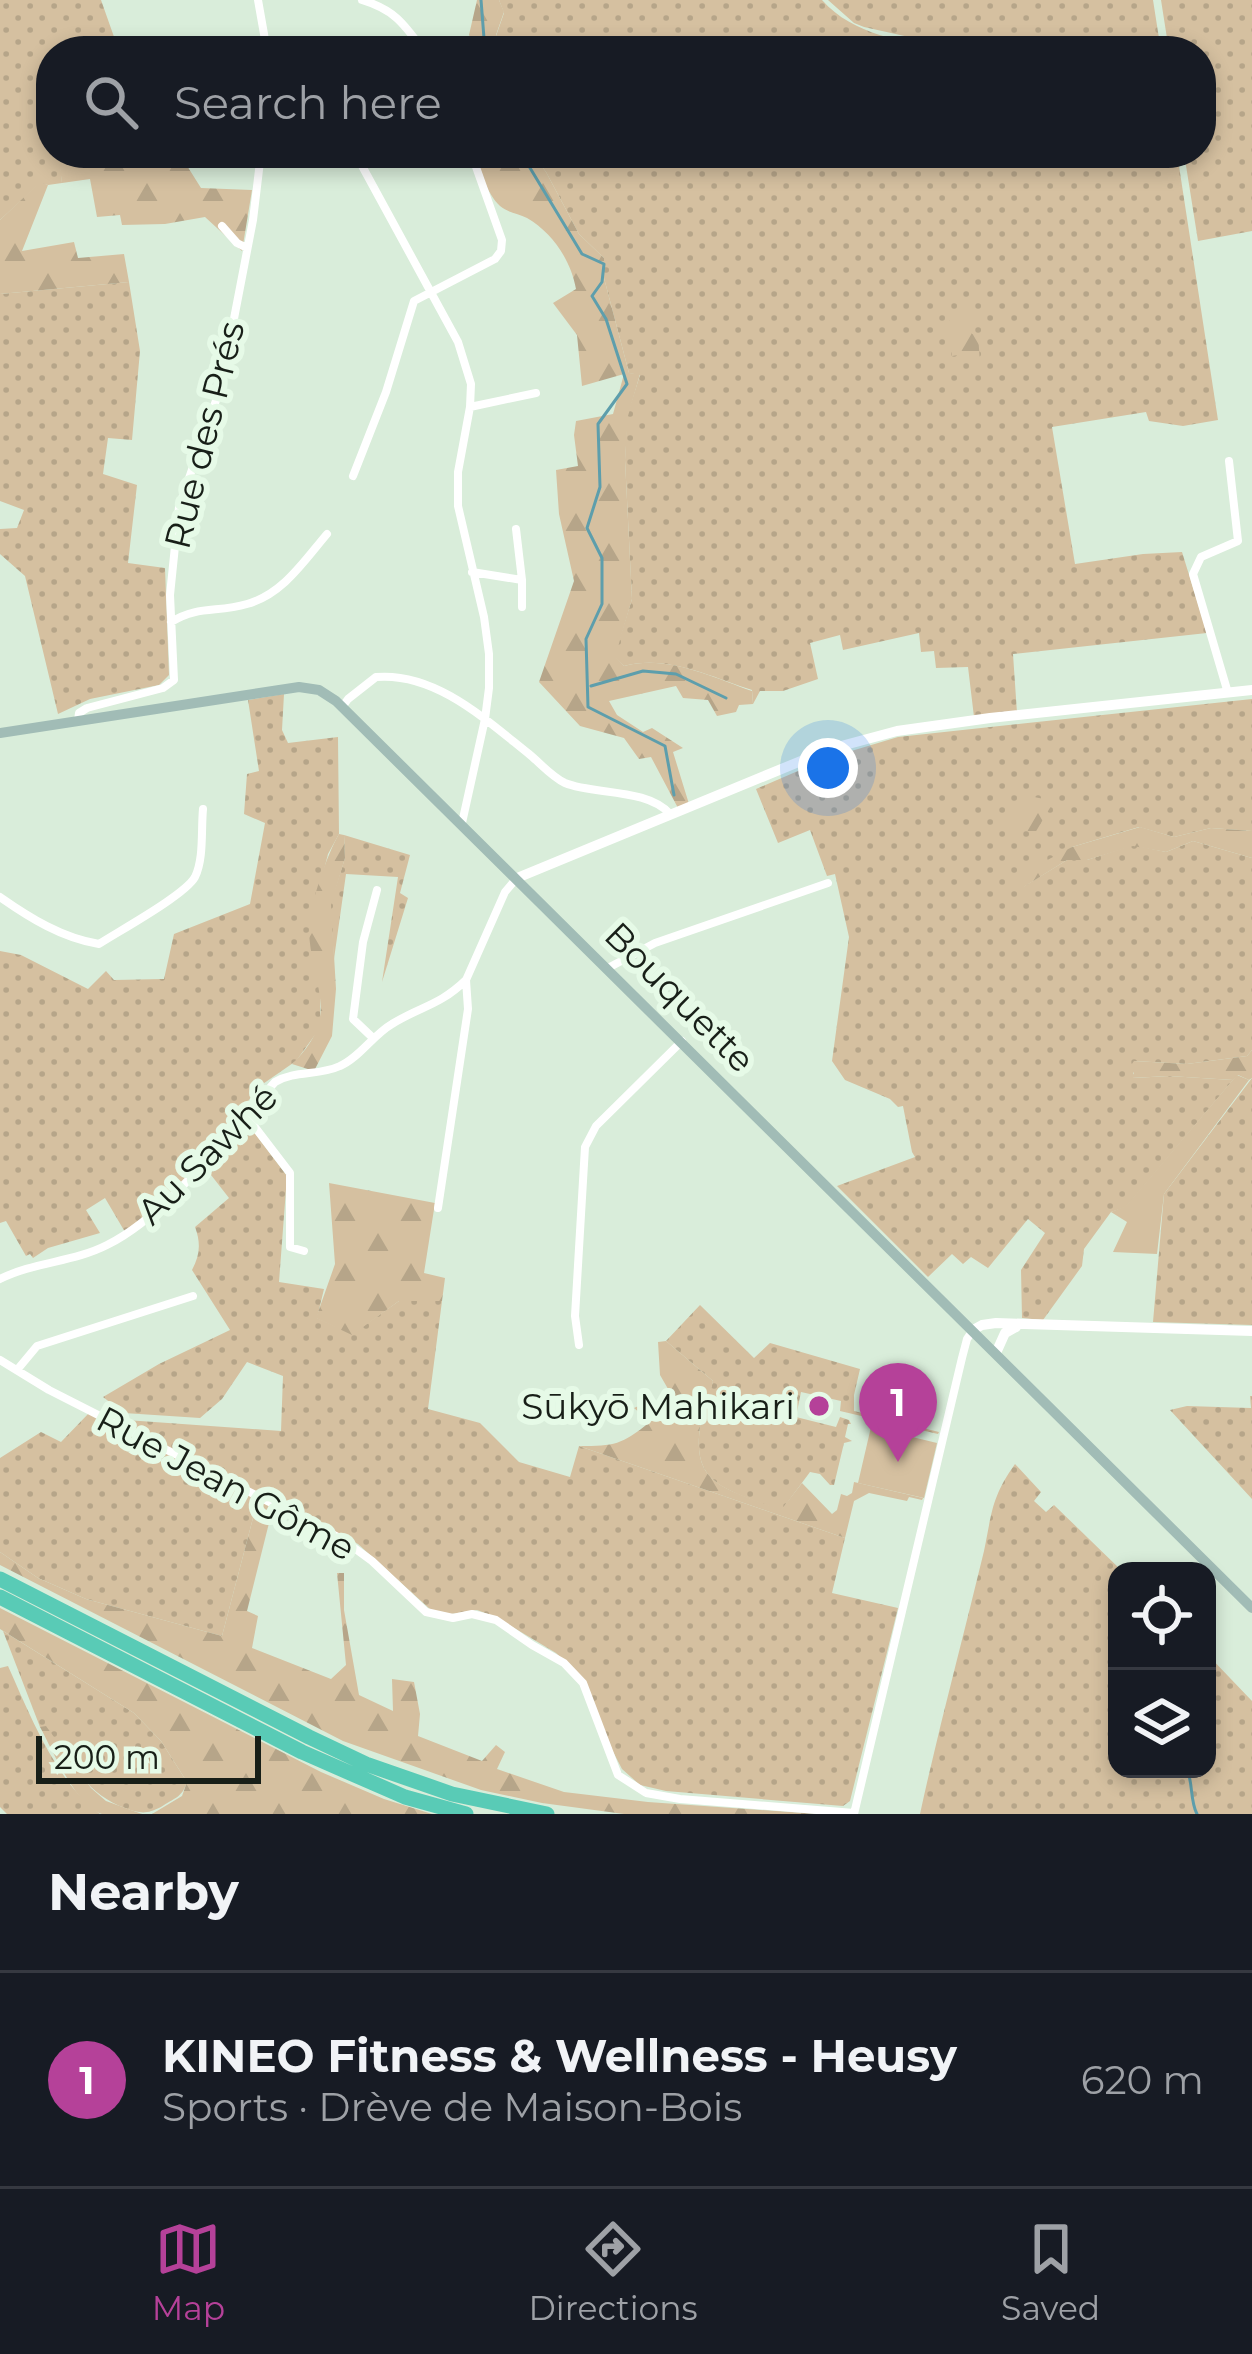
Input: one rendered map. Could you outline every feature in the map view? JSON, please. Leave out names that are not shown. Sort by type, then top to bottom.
[{"type":"highway","points":[[0,1579],[366,1764],[452,1794],[547,1814]]},
{"type":"highway","points":[[0,1597],[321,1761],[405,1796],[466,1814]]},
{"type":"main road","points":[[0,734],[299,687],[319,690],[344,706]]},
{"type":"main road","name":"Bouquette","points":[[344,706],[1252,1608]]},
{"type":"street","points":[[258,0],[264,36]]},
{"type":"street","points":[[362,0],[400,19],[413,36]]},
{"type":"street","name":"Rue des Prés","points":[[77,722],[87,708],[164,688],[174,680],[171,577],[179,507],[220,386],[259,168]]},
{"type":"street","points":[[363,168],[458,342],[471,384],[458,472],[458,506],[484,616],[489,688],[462,823]]},
{"type":"street","points":[[353,476],[414,301],[495,259],[501,251],[502,240],[476,168]]},
{"type":"street","points":[[222,226],[248,248]]},
{"type":"street","points":[[470,407],[536,393]]},
{"type":"street","points":[[1228,460],[1238,541],[1201,556],[1193,574],[1228,692]]},
{"type":"street","points":[[516,529],[522,608]]},
{"type":"street","points":[[171,622],[198,609],[248,604],[278,590],[327,534]]},
{"type":"street","points":[[472,572],[522,580]]},
{"type":"street","points":[[344,706],[376,677],[420,680],[485,719],[565,783],[656,804],[670,814]]},
{"type":"street","points":[[438,1208],[469,1009],[466,980],[505,892],[517,878],[830,749],[896,731],[1252,690]]},
{"type":"street","points":[[0,897],[77,940],[99,944],[194,880],[202,809]]},
{"type":"street","points":[[608,968],[655,943],[828,883]]},
{"type":"street","points":[[373,1038],[353,1019],[363,942],[377,890]]},
{"type":"street","name":"Au Sawhé","points":[[0,1279],[96,1250],[129,1232],[177,1191],[275,1082],[344,1065],[392,1024],[443,1000],[466,980]]},
{"type":"street","points":[[579,1345],[575,1316],[585,1147],[596,1126],[682,1041]]},
{"type":"street","points":[[245,1114],[290,1173],[290,1246],[304,1251]]},
{"type":"street","points":[[17,1370],[37,1346],[193,1296]]},
{"type":"street","points":[[854,1814],[962,1358],[974,1330],[982,1324],[1252,1331]]},
{"type":"street","points":[[996,1353],[1002,1328]]},
{"type":"street","name":"Rue Jean Gôme","points":[[0,1360],[49,1390],[342,1539],[426,1612],[496,1620],[564,1663],[583,1682],[618,1775],[646,1793],[854,1814]]},
{"type":"green space","points":[[0,0],[101,0],[114,36],[36,36],[36,168],[61,168],[62,183],[40,183],[0,220]]},
{"type":"green space","points":[[477,0],[499,0],[504,12],[496,36],[469,35]]},
{"type":"green space","points":[[499,0],[822,0],[849,22],[884,36],[496,36],[504,13]]},
{"type":"green space","points":[[828,0],[1153,0],[1159,36],[904,36],[854,23]]},
{"type":"green space","points":[[1161,0],[1252,0],[1252,231],[1198,241],[1186,168],[1216,168],[1216,36],[1167,36]]},
{"type":"green space","points":[[60,168],[188,168],[201,188],[252,190],[242,251],[205,217],[122,225],[120,215],[97,217],[90,179],[62,183]]},
{"type":"green space","points":[[479,168],[543,168],[579,234],[604,258],[604,278],[629,373],[640,374],[628,416],[625,460],[632,599],[615,657],[624,666],[673,665],[752,691],[753,704],[717,716],[708,700],[683,698],[676,686],[609,701],[617,715],[643,732],[652,728],[683,748],[673,752],[689,804],[678,808],[651,757],[639,759],[624,738],[580,726],[539,682],[574,581],[559,514],[556,470],[578,466],[576,421],[613,414],[624,374],[582,386],[577,335],[553,303],[576,289],[570,268],[545,231],[503,208]]},
{"type":"green space","points":[[543,168],[1179,168],[1218,420],[1183,426],[1149,421],[1146,412],[1052,427],[1075,564],[1182,552],[1207,633],[1013,654],[1017,713],[974,717],[968,667],[936,668],[934,651],[921,652],[919,633],[843,650],[840,635],[810,643],[818,679],[783,691],[760,691],[753,704],[752,690],[689,669],[656,663],[624,666],[614,657],[632,599],[627,416],[640,375],[629,373],[604,278],[604,258],[579,234]]},
{"type":"green space","points":[[40,182],[48,185],[22,251],[74,242],[78,258],[124,254],[129,282],[0,294],[0,220]]},
{"type":"green space","points":[[129,282],[140,351],[132,440],[108,438],[103,474],[137,485],[128,563],[165,568],[169,675],[159,685],[90,699],[58,714],[25,576],[0,554],[0,529],[17,528],[24,510],[0,501],[0,294]]},
{"type":"green space","points":[[970,312],[972,334],[978,334],[980,363],[971,364],[971,353],[952,356],[949,314]]},
{"type":"green space","points":[[284,694],[282,730],[288,743],[338,737],[339,834],[328,854],[309,929],[320,986],[320,1028],[296,1061],[257,1088],[178,1188],[125,1232],[105,1198],[86,1210],[100,1233],[48,1248],[33,1258],[26,1256],[6,1221],[0,1223],[0,951],[21,955],[88,989],[106,971],[114,980],[164,979],[174,934],[250,904],[265,823],[244,814],[247,774],[259,771],[248,700]]},
{"type":"green space","points":[[1252,699],[1252,831],[1211,828],[1174,837],[1139,827],[1072,847],[1023,887],[1067,860],[1087,860],[1133,845],[1166,852],[1193,841],[1252,858],[1252,1050],[1247,1056],[1187,1064],[1134,1061],[1133,1078],[1233,1080],[1126,1207],[1111,1212],[1084,1249],[1082,1266],[1043,1320],[1022,1318],[1021,1270],[1045,1233],[1028,1219],[988,1268],[971,1257],[963,1264],[952,1254],[928,1277],[837,1186],[915,1157],[903,1106],[845,1080],[832,1061],[849,937],[835,874],[827,876],[810,830],[778,843],[756,789],[828,758],[898,737]]},
{"type":"green space","points":[[1024,795],[1054,801],[1035,833],[1000,823]]},
{"type":"green space","points":[[1140,827],[1174,837],[1211,828],[1252,831],[1252,858],[1193,841],[1166,852],[1133,846],[1087,860],[1067,860],[1022,888],[1013,878],[1072,847]]},
{"type":"green space","points":[[339,834],[344,835],[345,858],[331,905],[336,989],[332,1036],[314,1071],[292,1064],[307,1047],[320,1016],[310,922],[319,882]]},
{"type":"green space","points":[[344,835],[410,855],[400,893],[408,898],[382,982],[398,877],[346,874],[334,959],[330,905],[345,858]]},
{"type":"green space","points":[[1252,1050],[1249,1080],[1238,1075],[1233,1080],[1131,1078],[1134,1073],[1129,1068],[1134,1061],[1187,1064],[1247,1056]]},
{"type":"green space","points":[[1237,1075],[1249,1080],[1164,1194],[1157,1254],[1113,1252],[1127,1222],[1111,1212],[1126,1206]]},
{"type":"green space","points":[[1252,1078],[1252,1325],[1153,1322],[1164,1194]]},
{"type":"green space","points":[[240,1126],[250,1127],[287,1176],[279,1282],[324,1289],[317,1318],[352,1334],[399,1301],[442,1301],[428,1409],[480,1423],[519,1462],[570,1477],[579,1446],[845,1538],[832,1593],[898,1608],[850,1801],[843,1806],[640,1785],[622,1769],[586,1682],[556,1653],[477,1610],[451,1614],[431,1610],[358,1544],[104,1414],[126,1420],[281,1431],[283,1376],[247,1362],[222,1399],[200,1418],[124,1413],[103,1397],[230,1330],[192,1270],[199,1249],[195,1227],[229,1198],[204,1166]]},
{"type":"green space","points":[[329,1183],[435,1203],[424,1273],[445,1278],[442,1301],[399,1301],[352,1335],[316,1318],[335,1264]]},
{"type":"green space","points":[[700,1305],[754,1358],[770,1343],[860,1369],[854,1411],[938,1434],[840,1411],[841,1401],[801,1392],[796,1417],[836,1427],[840,1417],[851,1424],[845,1437],[852,1441],[844,1443],[834,1485],[810,1472],[781,1511],[725,1488],[712,1479],[699,1453],[704,1407],[713,1381],[666,1341]]},
{"type":"green space","points":[[666,1341],[713,1381],[704,1407],[699,1453],[712,1479],[725,1488],[781,1510],[802,1483],[832,1514],[841,1494],[852,1493],[854,1482],[922,1500],[869,1493],[854,1501],[845,1538],[579,1446],[617,1443],[632,1435],[650,1422],[634,1408],[647,1402],[667,1414],[675,1401],[660,1375],[658,1342]]},
{"type":"green space","points":[[1252,1396],[1252,1499],[1170,1410],[1251,1408]]},
{"type":"green space","points":[[89,1413],[258,1499],[222,1636],[86,1599],[38,1578],[0,1552],[0,1458],[41,1432],[61,1442]]},
{"type":"green space","points":[[871,1427],[937,1443],[924,1498],[858,1483]]},
{"type":"green space","points":[[1015,1464],[1041,1492],[1034,1501],[1046,1512],[1054,1505],[1113,1562],[1108,1562],[1108,1778],[1216,1778],[1216,1663],[1252,1701],[1252,1814],[920,1814],[1001,1487]]},
{"type":"green space","points":[[258,1499],[273,1507],[247,1611],[258,1616],[252,1648],[331,1679],[346,1665],[337,1573],[344,1573],[344,1610],[359,1695],[393,1711],[392,1679],[414,1682],[420,1714],[418,1736],[482,1761],[496,1745],[505,1752],[497,1769],[564,1792],[818,1814],[624,1814],[481,1790],[343,1741],[0,1565],[0,1552],[38,1578],[86,1599],[222,1636]]},
{"type":"green space","points":[[0,1608],[321,1772],[432,1814],[152,1814],[182,1796],[187,1782],[161,1741],[134,1713],[0,1629]]},
{"type":"green space","points":[[3,1631],[134,1713],[161,1741],[187,1782],[180,1795],[140,1812],[111,1802],[89,1785],[46,1727],[40,1727]]},
{"type":"green space","points":[[8,1666],[57,1766],[100,1814],[7,1814],[0,1807],[0,1668]]},
{"type":"green space","points":[[46,1726],[91,1788],[106,1801],[142,1814],[102,1814],[83,1801],[40,1727]]},
{"type":"waterway","points":[[481,0],[484,36]]},
{"type":"waterway","points":[[530,168],[582,254],[604,264],[602,282],[592,296],[606,319],[627,384],[598,424],[600,487],[587,528],[602,558],[602,604],[586,639],[588,707],[665,746],[674,795]]},
{"type":"waterway","points":[[591,686],[643,671],[676,674],[726,698]]},
{"type":"waterway","points":[[1189,1778],[1197,1814]]},
{"type":"place","name":"Sūkyō Mahikari","points":[[819,1406]]},
{"type":"place","name":"KINEO Fitness & Wellness - Heusy","points":[[898,1462]]}]
